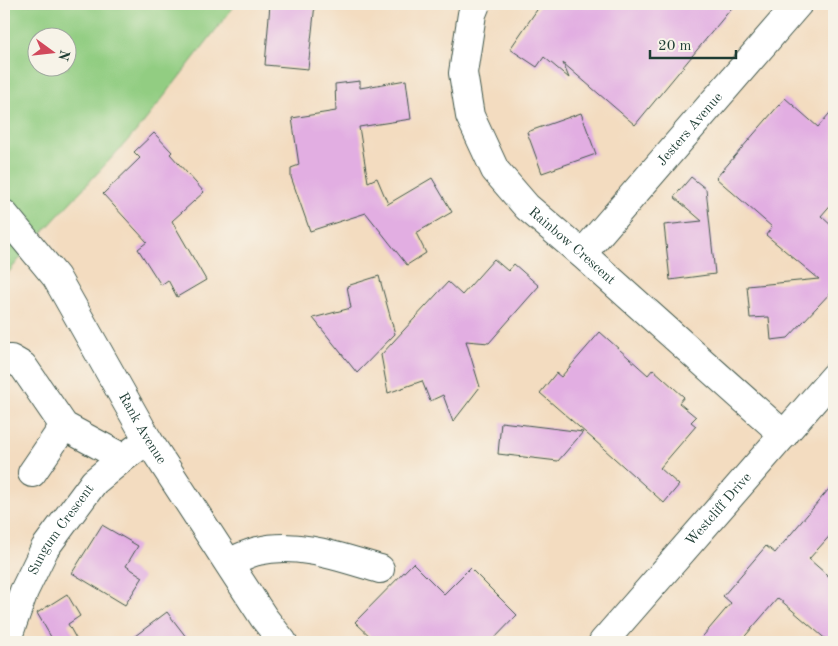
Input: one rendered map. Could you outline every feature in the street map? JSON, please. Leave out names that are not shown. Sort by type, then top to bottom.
[{"type":"street","name":"Rainbow Crescent","points":[[476,4],[472,14],[463,73],[470,116],[495,170],[527,208],[582,254],[784,434]]},
{"type":"street","name":"Jesters Avenue","points":[[582,254],[798,4]]},
{"type":"street","name":"Rank Avenue","points":[[4,214],[56,278],[148,440],[264,618],[283,642]]},
{"type":"street","points":[[4,359],[11,359],[23,366],[64,426],[123,458]]},
{"type":"street","name":"Westcliff Drive","points":[[603,642],[834,377]]},
{"type":"street","points":[[32,473],[64,426]]},
{"type":"street","name":"Sungum Crescent","points":[[6,642],[24,591],[45,548],[94,482],[148,440]]},
{"type":"street","points":[[229,562],[258,551],[278,548],[301,549],[380,568]]},
{"type":"green space","points":[[4,4],[236,4],[141,126],[30,246],[4,278]]},
{"type":"building","points":[[270,4],[315,4],[308,69],[265,65]]},
{"type":"building","points":[[541,4],[735,4],[635,125],[563,63],[569,78],[544,57],[537,67],[510,49]]},
{"type":"building","points":[[406,80],[411,119],[359,127],[368,182],[377,178],[388,204],[432,178],[452,212],[416,233],[426,253],[407,265],[366,213],[310,231],[291,177],[291,168],[299,165],[292,118],[336,111],[335,84],[360,81],[360,88]]},
{"type":"building","points":[[785,98],[818,127],[834,108],[834,201],[821,216],[834,228],[834,292],[832,291],[788,338],[771,340],[769,317],[750,318],[747,286],[819,279],[766,235],[772,227],[716,178]]},
{"type":"building","points":[[581,113],[596,154],[542,173],[527,132]]},
{"type":"building","points":[[154,133],[204,192],[172,221],[206,280],[177,297],[168,280],[161,285],[138,249],[147,242],[103,194],[140,158],[134,152]]},
{"type":"building","points":[[691,177],[706,189],[715,274],[670,280],[664,225],[702,221],[674,197]]},
{"type":"building","points":[[494,259],[508,271],[514,264],[539,286],[489,343],[466,341],[480,387],[453,422],[443,395],[430,401],[422,381],[388,393],[381,355],[448,282],[462,295]]},
{"type":"building","points":[[379,276],[395,334],[357,373],[313,318],[351,308],[347,286]]},
{"type":"building","points":[[600,332],[648,375],[653,369],[684,397],[679,403],[696,417],[691,422],[696,426],[660,468],[679,485],[664,503],[540,393],[556,373],[561,377]]},
{"type":"building","points":[[501,422],[583,432],[558,461],[498,454]]},
{"type":"building","points":[[834,483],[834,531],[809,559],[834,581],[834,642],[829,642],[778,598],[740,642],[698,642],[731,603],[723,596],[766,546],[775,553]]},
{"type":"building","points":[[102,525],[138,546],[126,566],[143,577],[125,605],[72,573]]},
{"type":"building","points":[[413,563],[444,594],[470,568],[517,615],[491,642],[376,642],[355,622]]},
{"type":"building","points":[[67,594],[80,616],[68,624],[78,642],[54,642],[37,613]]},
{"type":"building","points":[[167,612],[190,642],[127,642]]}]
